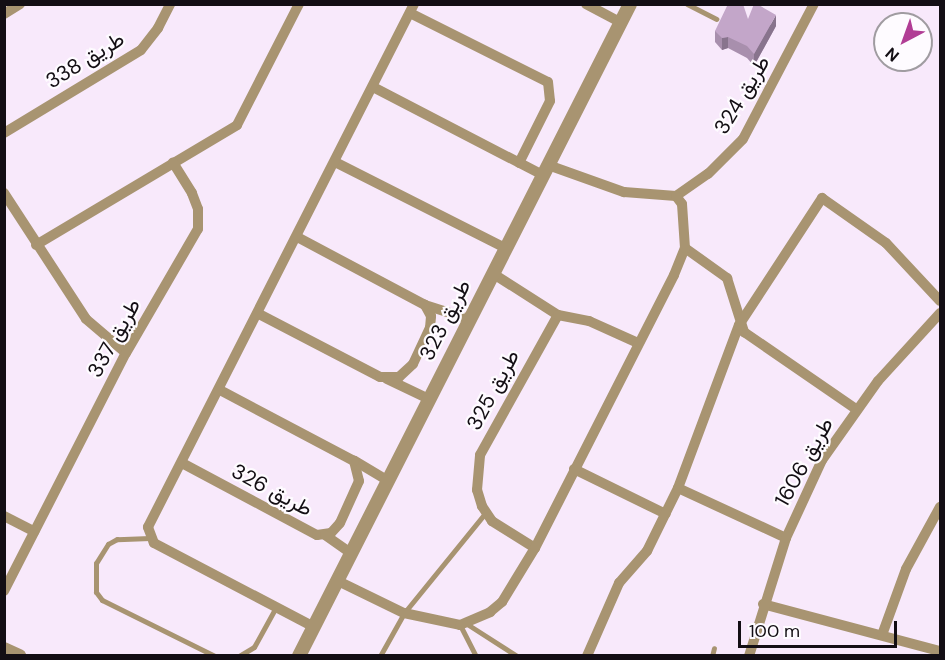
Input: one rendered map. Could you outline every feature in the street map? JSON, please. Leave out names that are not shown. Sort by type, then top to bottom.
[{"type":"street","points":[[4,14],[20,4]]},
{"type":"street","name":"طريق 338","points":[[4,133],[141,50],[158,28],[170,4]]},
{"type":"street","points":[[36,245],[173,164],[242,118],[298,4]]},
{"type":"street","points":[[586,4],[620,22]]},
{"type":"street","name":"طريق 323","points":[[299,656],[630,4]]},
{"type":"street","name":"طريق 324","points":[[676,196],[708,174],[743,139],[814,4]]},
{"type":"street","points":[[314,627],[150,538],[148,527],[259,314],[412,9],[548,82],[550,101],[519,163]]},
{"type":"street","points":[[338,581],[404,612],[464,625],[502,602],[535,548],[685,248],[682,204],[676,196],[624,192],[519,163],[373,87]]},
{"type":"street","points":[[335,162],[506,248]]},
{"type":"street","name":"طريق 337","points":[[4,591],[126,353],[198,229],[198,209],[192,193],[173,164]]},
{"type":"street","points":[[4,193],[86,319],[126,353]]},
{"type":"street","points":[[587,656],[619,583],[647,551],[666,514],[740,325],[822,198],[877,235],[940,301]]},
{"type":"street","points":[[297,237],[425,305],[469,319]]},
{"type":"street","points":[[685,248],[727,279],[736,299],[740,325],[750,337],[856,409]]},
{"type":"street","points":[[492,273],[558,315],[589,321],[638,344]]},
{"type":"street","points":[[387,379],[399,377],[413,364],[430,328],[431,316],[425,305]]},
{"type":"street","name":"طريق 1606","points":[[749,656],[763,604],[786,538],[822,460],[856,409],[940,313]]},
{"type":"street","points":[[259,314],[429,399]]},
{"type":"street","name":"طريق 325","points":[[486,512],[477,490],[480,455],[558,315]]},
{"type":"street","points":[[220,390],[388,481]]},
{"type":"street","name":"طريق 326","points":[[182,464],[317,535],[325,535],[340,523],[359,481],[354,461]]},
{"type":"street","points":[[574,469],[666,514]]},
{"type":"street","points":[[678,488],[786,538]]},
{"type":"street","points":[[882,635],[906,569],[940,507]]},
{"type":"street","points":[[486,512],[506,531],[535,548]]},
{"type":"street","points":[[4,516],[34,531]]},
{"type":"street","points":[[325,535],[351,553]]},
{"type":"street","points":[[763,604],[940,651]]},
{"type":"street","points":[[4,649],[19,656]]},
{"type":"lane","points":[[687,4],[716,19]]},
{"type":"lane","points":[[380,656],[404,612],[486,512]]},
{"type":"lane","points":[[150,538],[117,539],[108,544],[96,563],[96,592],[102,600],[215,656]]},
{"type":"lane","points":[[239,656],[254,647],[276,607]]},
{"type":"lane","points":[[464,625],[476,656]]},
{"type":"lane","points":[[464,625],[517,656]]},
{"type":"lane","points":[[712,656],[714,648]]},
{"type":"building","points":[[728,4],[743,4],[748,19],[754,4],[776,15],[754,54],[747,46],[728,37],[722,38],[715,31]]}]
